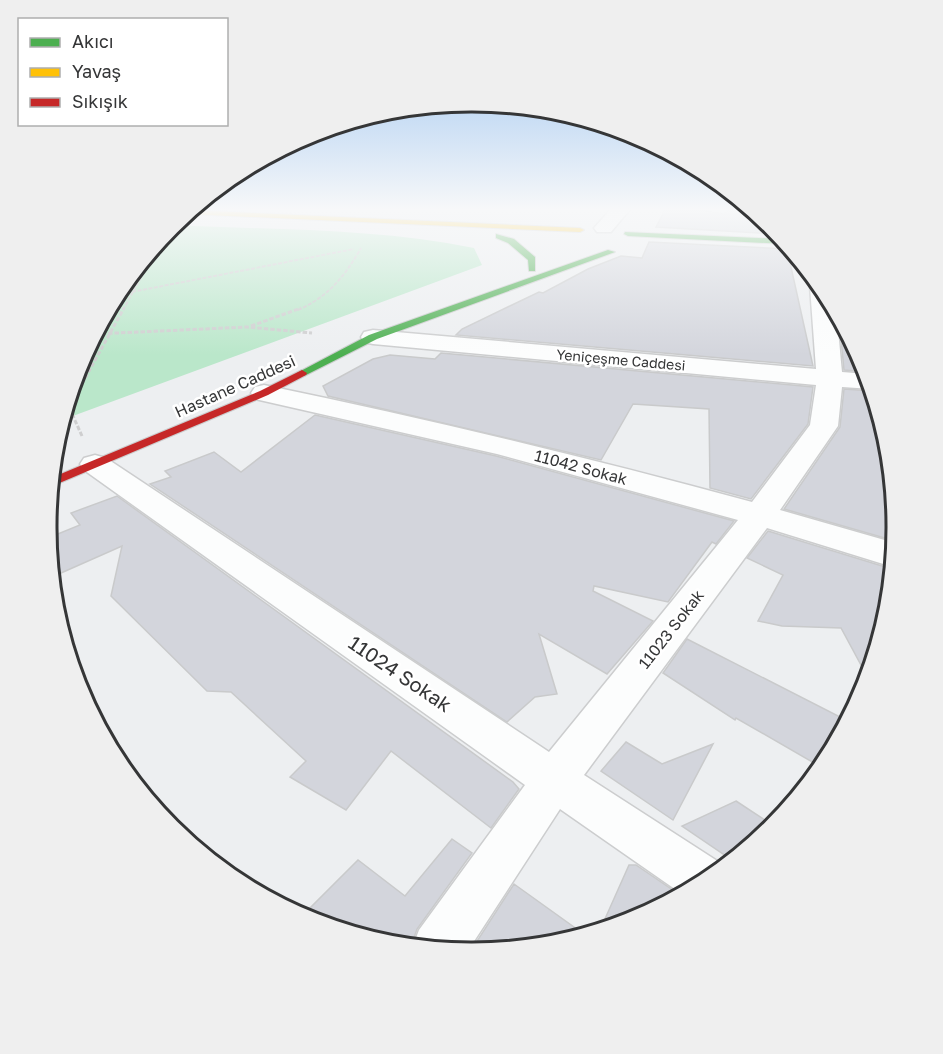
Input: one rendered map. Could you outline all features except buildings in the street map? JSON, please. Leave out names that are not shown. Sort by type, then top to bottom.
[{"type":"main road","points":[[530,257],[532,269]]},
{"type":"main road","name":"Hastane Caddesi","points":[[60,479],[264,393],[373,337],[432,318],[597,257]]},
{"type":"main road","name":"Hastane Caddesi","points":[[432,318],[550,260]]},
{"type":"street","name":"11023 Sokak","points":[[444,941],[554,780],[760,514],[824,426],[830,379],[823,309]]},
{"type":"street","name":"Yeniçeşme Caddesi","points":[[373,337],[859,381]]},
{"type":"street","name":"11042 Sokak","points":[[264,393],[408,423],[760,514],[885,552]]},
{"type":"street","name":"11024 Sokak","points":[[94,464],[554,780],[697,875]]},
{"type":"path","points":[[133,292],[313,257]]},
{"type":"path","points":[[248,327],[288,314],[324,296],[356,257]]},
{"type":"path","points":[[86,376],[140,279]]},
{"type":"path","points":[[105,334],[248,327],[373,337]]},
{"type":"path","points":[[72,416],[94,464]]},
{"type":"green space","points":[[157,257],[478,257],[482,265],[72,416],[100,344],[127,297]]},
{"type":"traffic: fast","points":[[530,257],[532,269]]},
{"type":"traffic: fast","points":[[302,373],[373,337],[596,257]]},
{"type":"traffic: jam","points":[[60,479],[264,393],[302,373]]}]
